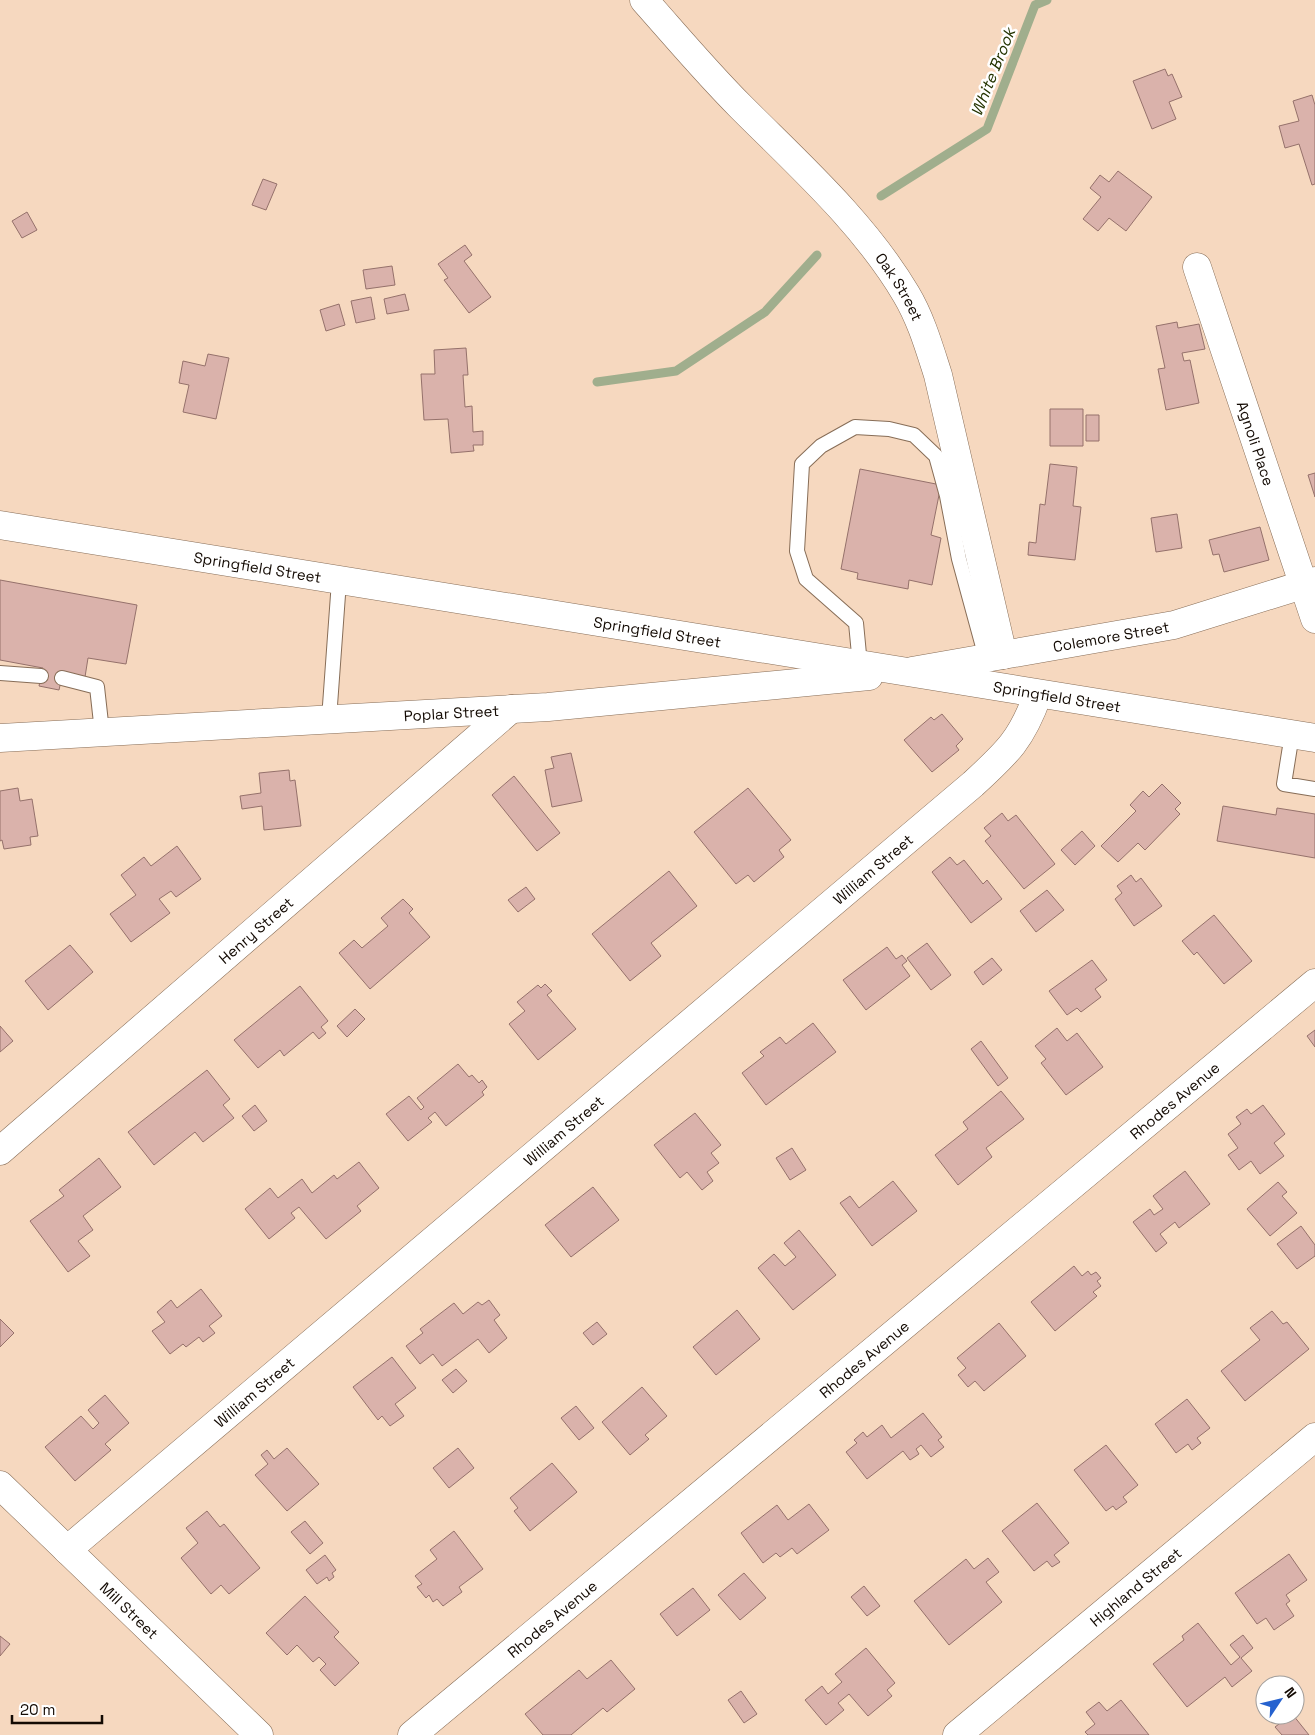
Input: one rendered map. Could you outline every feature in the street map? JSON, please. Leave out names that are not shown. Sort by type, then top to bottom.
[{"type":"street","name":"Oak Street","points":[[644,0],[719,84],[841,209],[881,258],[907,296],[928,343],[938,375],[994,657]]},
{"type":"street","name":"Agnoli Place","points":[[1196,267],[1310,583],[1315,619]]},
{"type":"street","name":"Springfield Street","points":[[0,525],[903,673],[1303,736]]},
{"type":"street","name":"Colemore Street","points":[[903,673],[1174,625],[1310,583]]},
{"type":"street","name":"Poplar Street","points":[[0,738],[511,709],[903,673]]},
{"type":"street","name":"William Street","points":[[67,1550],[973,784],[1019,737],[1030,717],[1038,694]]},
{"type":"street","name":"Henry Street","points":[[0,1151],[511,709]]},
{"type":"street","name":"Rhodes Avenue","points":[[412,1735],[1315,983]]},
{"type":"street","name":"Highland Street","points":[[957,1735],[1315,1437]]},
{"type":"street","name":"Mill Street","points":[[0,1485],[259,1735]]},
{"type":"lane","points":[[860,665],[856,623],[806,579],[797,551],[802,464],[822,446],[855,427],[889,429],[914,435],[936,456],[948,496],[959,559],[994,657]]},
{"type":"lane","points":[[330,720],[339,581]]},
{"type":"lane","points":[[0,673],[41,676]]},
{"type":"lane","points":[[62,678],[97,687],[102,732]]},
{"type":"lane","points":[[1303,736],[1284,784],[1315,789]]},
{"type":"building","points":[[1165,69],[1168,76],[1172,74],[1182,97],[1169,102],[1176,119],[1152,129],[1133,81]]},
{"type":"building","points":[[1312,95],[1315,105],[1315,184],[1312,185],[1299,144],[1285,148],[1279,126],[1299,121],[1293,101]]},
{"type":"building","points":[[1118,171],[1152,197],[1126,231],[1109,218],[1098,231],[1083,219],[1101,197],[1090,188],[1100,175],[1109,182]]},
{"type":"building","points":[[263,179],[277,184],[266,210],[252,205]]},
{"type":"building","points":[[27,212],[37,230],[22,238],[12,221]]},
{"type":"building","points":[[465,245],[472,255],[464,261],[491,297],[469,313],[444,280],[448,278],[438,264]]},
{"type":"building","points":[[392,266],[395,285],[366,289],[363,270]]},
{"type":"building","points":[[405,294],[409,310],[387,314],[384,299]]},
{"type":"building","points":[[371,297],[375,319],[356,323],[351,301]]},
{"type":"building","points":[[339,304],[345,325],[326,331],[320,310]]},
{"type":"building","points":[[1177,322],[1178,328],[1199,324],[1205,349],[1182,353],[1184,361],[1190,360],[1199,403],[1166,410],[1158,369],[1165,368],[1156,326]]},
{"type":"building","points":[[466,348],[468,375],[463,375],[465,407],[472,406],[473,432],[483,431],[483,445],[473,445],[474,451],[451,453],[448,419],[424,420],[421,374],[435,374],[434,350]]},
{"type":"building","points":[[208,354],[229,358],[216,419],[183,412],[189,385],[179,383],[183,361],[205,366]]},
{"type":"building","points":[[1050,409],[1083,409],[1083,446],[1050,446]]},
{"type":"building","points":[[1086,415],[1099,415],[1099,441],[1086,441]]},
{"type":"building","points":[[1050,464],[1077,467],[1073,506],[1081,507],[1075,560],[1028,555],[1029,542],[1036,543],[1040,504],[1045,505]]},
{"type":"building","points":[[860,469],[941,485],[931,535],[941,538],[932,585],[909,580],[908,589],[857,579],[858,573],[841,569]]},
{"type":"building","points":[[1315,473],[1315,497],[1308,475]]},
{"type":"building","points":[[1177,514],[1182,548],[1156,552],[1151,518]]},
{"type":"building","points":[[1260,527],[1269,560],[1224,572],[1219,554],[1213,555],[1209,540]]},
{"type":"building","points":[[0,580],[137,605],[126,664],[88,658],[85,677],[63,672],[59,690],[39,686],[43,668],[0,660]]},
{"type":"building","points":[[942,714],[963,739],[956,746],[959,750],[932,772],[904,740],[931,717],[934,720]]},
{"type":"building","points":[[571,753],[582,801],[552,807],[545,770],[554,768],[551,757]]},
{"type":"building","points":[[289,770],[290,781],[295,780],[301,826],[264,830],[262,806],[242,809],[240,796],[261,793],[259,773]]},
{"type":"building","points":[[514,776],[560,833],[537,851],[492,795]]},
{"type":"building","points":[[1162,784],[1181,803],[1175,809],[1180,814],[1145,850],[1138,843],[1118,862],[1101,846],[1136,811],[1130,805],[1143,791],[1149,797]]},
{"type":"building","points":[[18,788],[20,801],[32,799],[38,836],[30,837],[31,845],[4,849],[2,840],[0,841],[0,791]]},
{"type":"building","points":[[748,788],[791,840],[779,850],[784,857],[754,882],[748,875],[736,884],[694,832]]},
{"type":"building","points":[[1223,806],[1276,815],[1277,808],[1315,814],[1315,858],[1217,841]]},
{"type":"building","points":[[1002,813],[1008,821],[1016,815],[1055,864],[1024,889],[985,841],[991,836],[984,828]]},
{"type":"building","points":[[1082,831],[1095,846],[1075,865],[1061,850]]},
{"type":"building","points":[[177,846],[201,879],[176,897],[171,891],[159,899],[170,913],[131,942],[110,914],[136,895],[121,875],[144,857],[151,866]]},
{"type":"building","points":[[950,857],[957,865],[964,860],[983,884],[987,880],[1002,899],[971,923],[932,872]]},
{"type":"building","points":[[669,871],[697,906],[651,943],[661,956],[630,981],[592,934]]},
{"type":"building","points":[[1131,875],[1136,882],[1141,878],[1162,906],[1134,926],[1115,899],[1122,893],[1117,886]]},
{"type":"building","points":[[526,887],[535,899],[518,912],[508,900]]},
{"type":"building","points":[[1047,890],[1064,910],[1036,932],[1020,911]]},
{"type":"building","points":[[403,899],[413,909],[409,913],[430,937],[370,989],[339,953],[354,940],[362,948],[388,926],[381,918]]},
{"type":"building","points":[[1214,915],[1252,961],[1224,984],[1197,952],[1194,955],[1182,941]]},
{"type":"building","points":[[927,943],[951,975],[931,990],[907,958]]},
{"type":"building","points":[[70,945],[93,972],[48,1010],[25,981]]},
{"type":"building","points":[[887,947],[896,959],[902,955],[907,961],[902,965],[910,976],[866,1010],[843,980]]},
{"type":"building","points":[[992,958],[1002,970],[983,985],[974,972]]},
{"type":"building","points":[[1092,960],[1107,980],[1095,989],[1101,997],[1081,1012],[1077,1008],[1067,1015],[1049,991]]},
{"type":"building","points":[[545,984],[552,991],[547,995],[576,1029],[538,1060],[509,1024],[525,1011],[517,1002],[538,985],[541,988]]},
{"type":"building","points":[[300,986],[328,1021],[321,1027],[326,1033],[319,1039],[313,1032],[284,1056],[280,1050],[258,1068],[234,1040]]},
{"type":"building","points":[[355,1009],[365,1019],[347,1037],[337,1026]]},
{"type":"building","points":[[813,1023],[836,1052],[766,1105],[742,1073],[764,1056],[760,1052],[780,1037],[786,1044]]},
{"type":"building","points":[[0,1026],[13,1041],[0,1052]]},
{"type":"building","points":[[1057,1028],[1067,1041],[1077,1033],[1103,1067],[1066,1095],[1041,1063],[1046,1059],[1035,1046]]},
{"type":"building","points":[[1315,1030],[1315,1047],[1307,1036]]},
{"type":"building","points":[[981,1041],[1008,1078],[998,1086],[971,1049]]},
{"type":"building","points":[[458,1064],[469,1077],[472,1075],[479,1083],[482,1080],[487,1087],[482,1092],[484,1095],[446,1126],[435,1112],[428,1118],[432,1122],[408,1141],[386,1114],[409,1096],[421,1110],[424,1107],[417,1098]]},
{"type":"building","points":[[207,1070],[230,1099],[223,1105],[234,1118],[203,1142],[195,1132],[154,1165],[128,1132]]},
{"type":"building","points":[[1001,1091],[1024,1119],[986,1148],[992,1157],[958,1185],[935,1155],[968,1129],[963,1122]]},
{"type":"building","points":[[255,1105],[267,1121],[254,1131],[242,1116]]},
{"type":"building","points":[[1263,1105],[1285,1134],[1274,1143],[1284,1156],[1260,1174],[1251,1161],[1239,1170],[1228,1155],[1238,1148],[1228,1134],[1241,1124],[1236,1117],[1247,1109],[1251,1114]]},
{"type":"building","points":[[695,1113],[721,1145],[711,1153],[719,1163],[707,1172],[713,1181],[702,1190],[687,1172],[680,1178],[654,1145]]},
{"type":"building","points":[[792,1148],[806,1170],[790,1180],[776,1158]]},
{"type":"building","points":[[99,1158],[121,1187],[83,1216],[93,1230],[78,1241],[90,1256],[68,1272],[30,1221],[64,1196],[59,1190]]},
{"type":"building","points":[[359,1162],[379,1188],[357,1206],[361,1211],[326,1239],[299,1207],[291,1213],[295,1218],[269,1239],[245,1209],[270,1188],[278,1198],[302,1179],[312,1193],[334,1175],[337,1179]]},
{"type":"building","points":[[1185,1171],[1210,1204],[1179,1228],[1175,1222],[1160,1234],[1167,1243],[1156,1252],[1133,1222],[1150,1209],[1154,1215],[1163,1209],[1153,1196]]},
{"type":"building","points":[[893,1181],[917,1211],[872,1246],[840,1203],[850,1196],[859,1208]]},
{"type":"building","points":[[1278,1182],[1287,1192],[1282,1196],[1297,1213],[1270,1236],[1247,1209]]},
{"type":"building","points":[[593,1187],[619,1220],[571,1257],[545,1225]]},
{"type":"building","points":[[1301,1226],[1315,1245],[1315,1256],[1297,1269],[1277,1244]]},
{"type":"building","points":[[799,1230],[836,1275],[793,1310],[758,1268],[774,1254],[785,1266],[796,1257],[784,1243]]},
{"type":"building","points":[[1074,1266],[1082,1276],[1088,1271],[1091,1275],[1096,1272],[1101,1278],[1097,1281],[1101,1286],[1093,1292],[1097,1296],[1055,1331],[1031,1302]]},
{"type":"building","points":[[201,1289],[222,1316],[209,1326],[215,1333],[203,1342],[199,1337],[186,1347],[183,1344],[170,1354],[152,1331],[165,1322],[157,1312],[171,1300],[177,1308]]},
{"type":"building","points":[[489,1300],[500,1315],[494,1320],[507,1338],[489,1353],[478,1339],[442,1366],[433,1354],[420,1364],[406,1346],[423,1333],[420,1329],[454,1303],[463,1314],[478,1302],[482,1305]]},
{"type":"building","points":[[737,1310],[760,1339],[716,1375],[693,1347]]},
{"type":"building","points":[[1272,1311],[1283,1324],[1287,1322],[1309,1349],[1245,1401],[1221,1371],[1260,1340],[1250,1328]]},
{"type":"building","points":[[0,1319],[14,1333],[0,1347]]},
{"type":"building","points":[[597,1322],[607,1334],[593,1345],[583,1333]]},
{"type":"building","points":[[999,1323],[1026,1356],[984,1391],[975,1381],[968,1387],[958,1375],[966,1368],[957,1358]]},
{"type":"building","points":[[392,1357],[416,1388],[395,1404],[404,1416],[390,1426],[382,1416],[378,1420],[353,1387]]},
{"type":"building","points":[[456,1369],[467,1381],[453,1393],[442,1380]]},
{"type":"building","points":[[642,1387],[667,1416],[645,1435],[649,1439],[630,1455],[602,1422]]},
{"type":"building","points":[[105,1395],[129,1423],[105,1444],[111,1450],[75,1481],[45,1447],[81,1416],[93,1429],[99,1423],[88,1410]]},
{"type":"building","points":[[1187,1399],[1210,1428],[1197,1438],[1201,1443],[1192,1450],[1188,1444],[1176,1453],[1155,1424]]},
{"type":"building","points":[[576,1406],[594,1428],[579,1440],[561,1418]]},
{"type":"building","points":[[923,1413],[942,1437],[938,1440],[944,1447],[931,1457],[921,1445],[916,1449],[919,1454],[910,1460],[903,1451],[867,1479],[846,1452],[857,1443],[854,1440],[863,1432],[867,1437],[882,1425],[891,1438]]},
{"type":"building","points":[[1106,1445],[1138,1485],[1123,1497],[1127,1502],[1116,1510],[1113,1506],[1106,1511],[1074,1470]]},
{"type":"building","points":[[287,1448],[319,1484],[287,1511],[255,1475],[268,1464],[261,1455],[267,1450],[274,1459]]},
{"type":"building","points":[[458,1448],[474,1468],[449,1488],[433,1468]]},
{"type":"building","points":[[552,1463],[577,1492],[530,1531],[514,1511],[518,1508],[510,1498]]},
{"type":"building","points":[[1037,1503],[1069,1543],[1054,1555],[1060,1562],[1052,1567],[1047,1561],[1034,1571],[1002,1531]]},
{"type":"building","points":[[809,1504],[829,1530],[797,1554],[792,1548],[780,1557],[776,1553],[763,1563],[741,1533],[777,1505],[788,1520]]},
{"type":"building","points":[[207,1511],[220,1527],[224,1524],[260,1568],[229,1594],[221,1585],[211,1594],[181,1558],[198,1543],[186,1528]]},
{"type":"building","points":[[305,1521],[323,1543],[310,1554],[291,1532]]},
{"type":"building","points":[[454,1531],[483,1569],[459,1587],[462,1592],[443,1606],[437,1599],[433,1602],[429,1595],[426,1598],[417,1587],[422,1584],[415,1576],[437,1559],[430,1550]]},
{"type":"building","points":[[1289,1554],[1307,1580],[1286,1595],[1290,1601],[1286,1604],[1294,1616],[1274,1630],[1266,1618],[1257,1624],[1235,1593]]},
{"type":"building","points":[[325,1555],[336,1570],[332,1573],[334,1577],[329,1581],[327,1577],[317,1584],[306,1570]]},
{"type":"building","points":[[988,1558],[999,1572],[986,1582],[1002,1602],[949,1645],[914,1601],[966,1559],[974,1569]]},
{"type":"building","points":[[744,1573],[766,1598],[740,1620],[718,1595]]},
{"type":"building","points":[[864,1586],[880,1606],[867,1616],[851,1597]]},
{"type":"building","points":[[693,1588],[710,1610],[677,1636],[660,1614]]},
{"type":"building","points":[[305,1596],[339,1632],[334,1637],[359,1663],[335,1686],[320,1670],[326,1664],[319,1657],[313,1662],[297,1645],[287,1655],[266,1633]]},
{"type":"building","points":[[1198,1623],[1231,1665],[1240,1657],[1230,1645],[1243,1635],[1253,1648],[1241,1658],[1252,1671],[1232,1687],[1225,1677],[1187,1707],[1153,1664],[1184,1640],[1182,1636]]},
{"type":"building","points":[[0,1636],[10,1644],[0,1656]]},
{"type":"building","points":[[866,1648],[895,1683],[887,1690],[892,1696],[868,1716],[849,1694],[838,1703],[844,1710],[826,1725],[805,1700],[822,1686],[828,1694],[842,1682],[835,1674]]},
{"type":"building","points":[[611,1660],[635,1689],[607,1712],[603,1708],[571,1735],[543,1735],[525,1714],[579,1670],[587,1679]]},
{"type":"building","points":[[741,1691],[757,1714],[744,1723],[728,1700]]},
{"type":"building","points":[[1121,1700],[1149,1735],[1088,1735],[1085,1732],[1095,1724],[1086,1712],[1099,1702],[1107,1711]]},
{"type":"building","points":[[1278,1725],[1301,1725],[1309,1735],[1282,1735],[1275,1727]]},
{"type":"waterway","name":"White Brook","points":[[881,196],[987,129],[1035,5],[1047,0]]},
{"type":"waterway","name":"White Brook","points":[[597,382],[676,371],[765,312],[817,255]]}]
